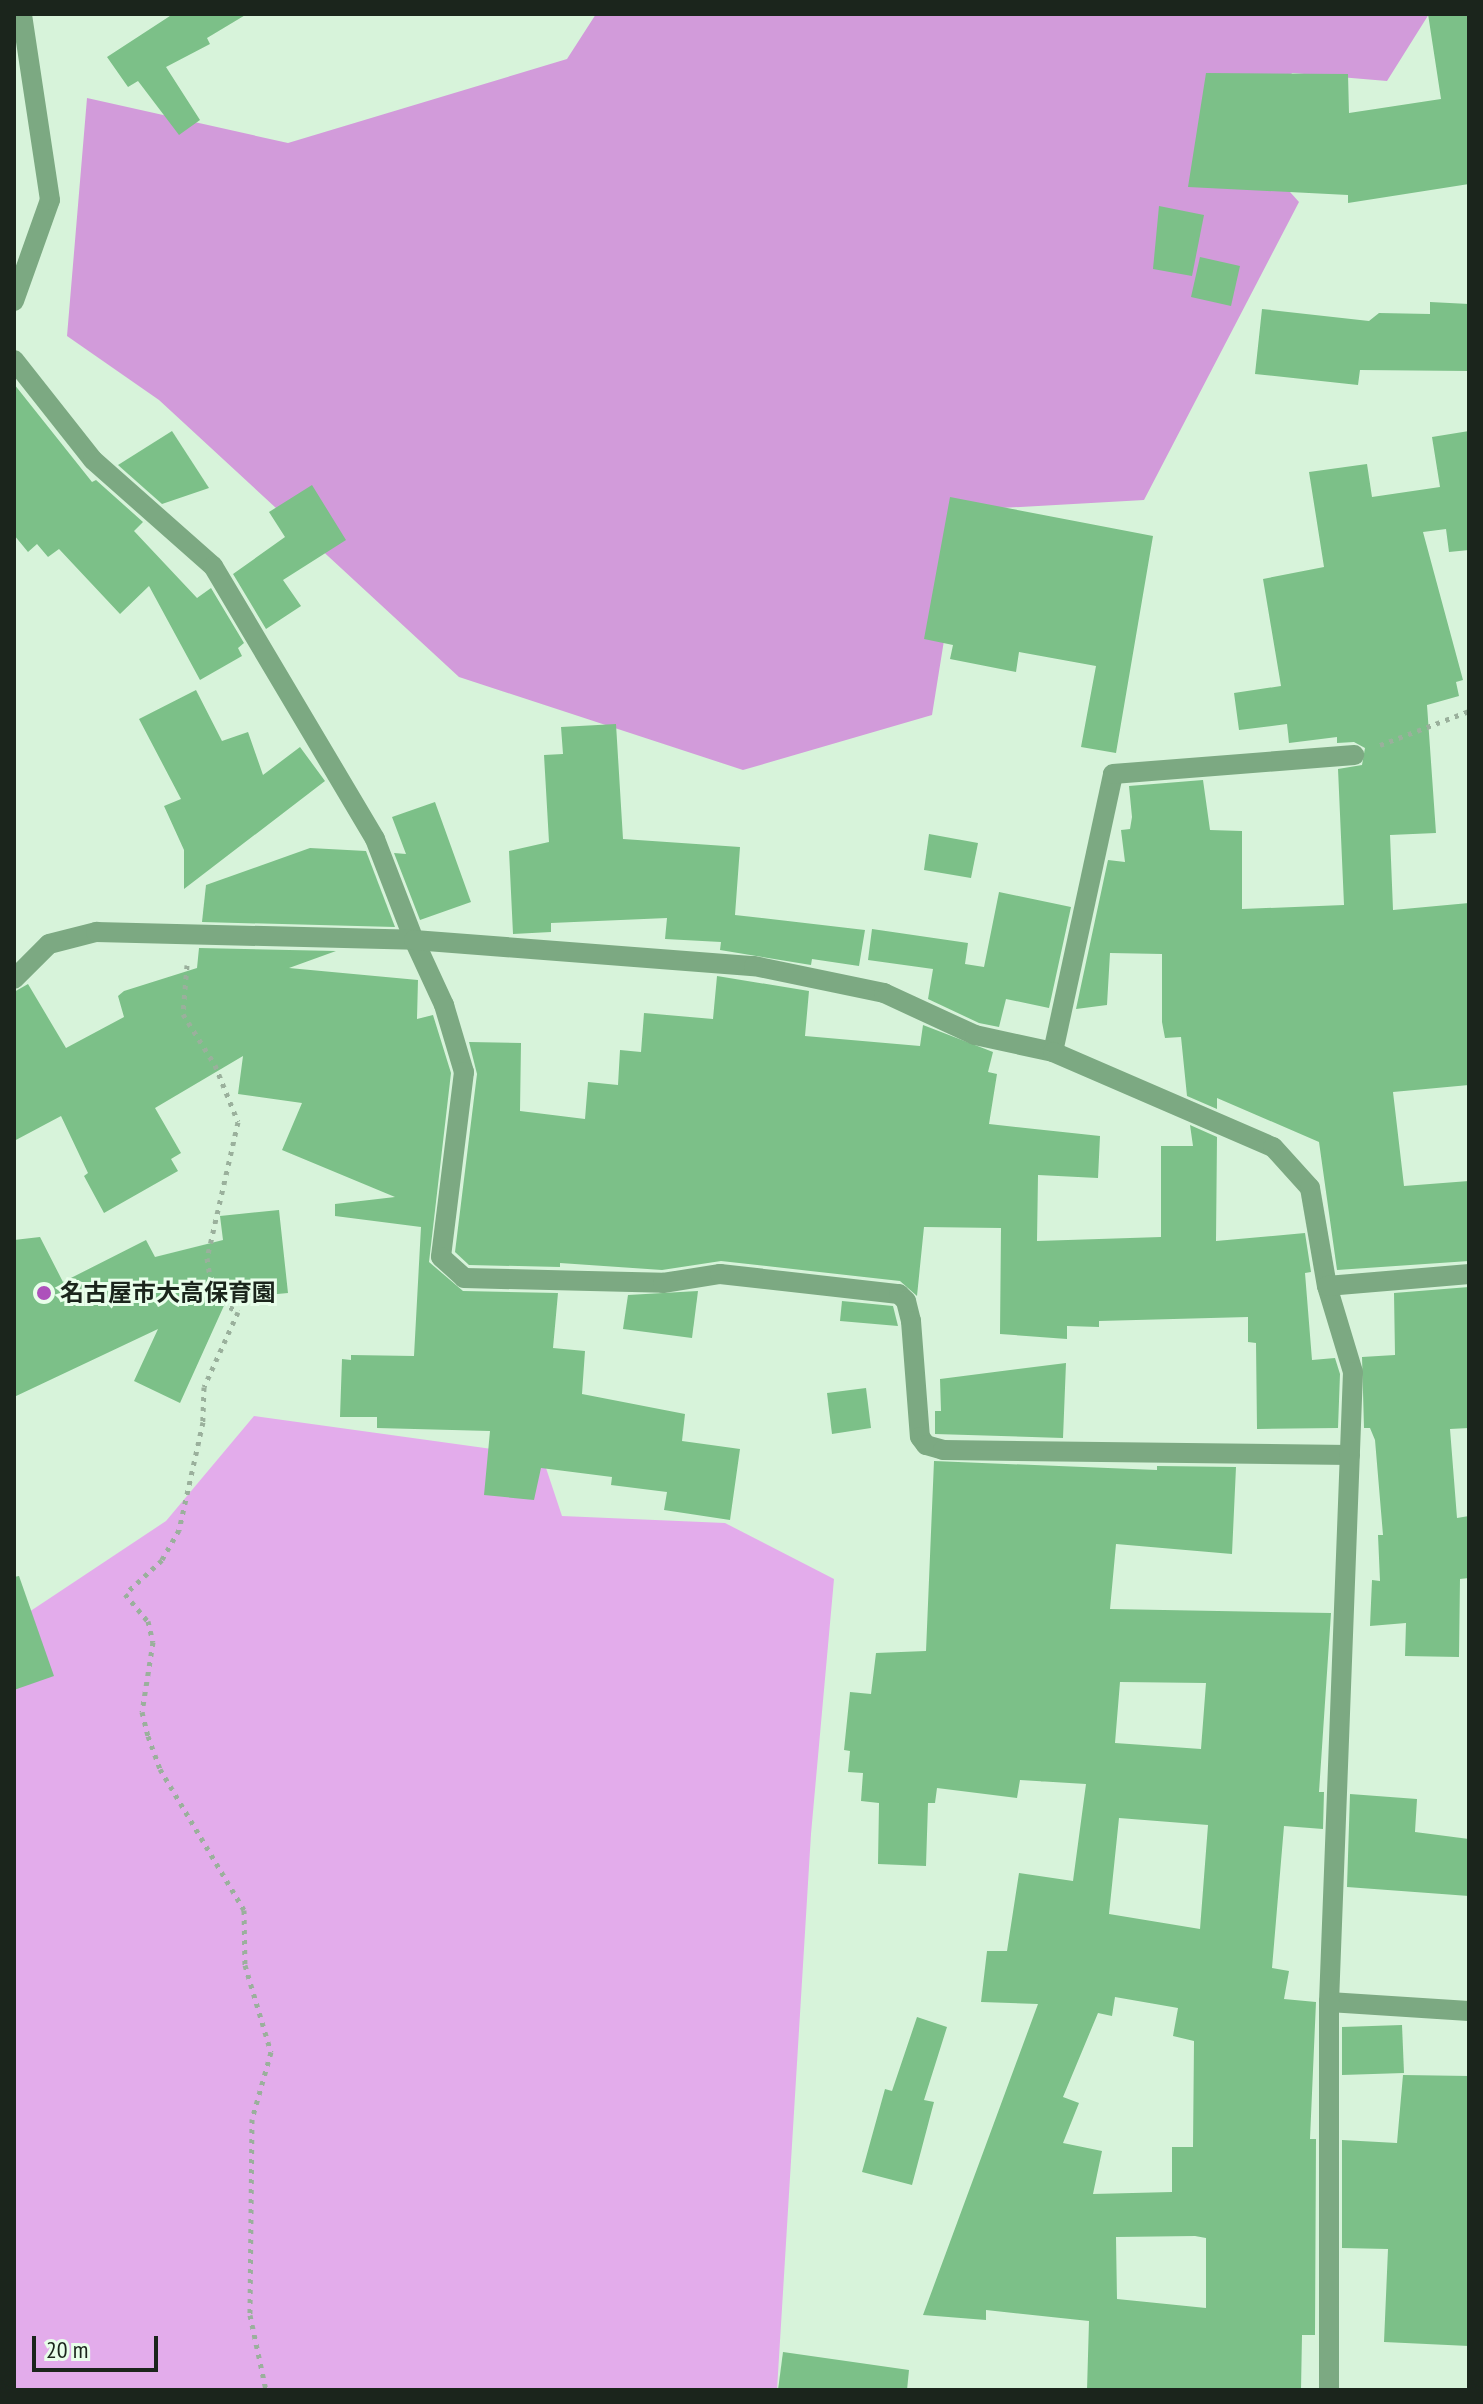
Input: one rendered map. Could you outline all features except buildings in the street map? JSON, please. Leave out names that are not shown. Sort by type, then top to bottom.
[{"type":"street","points":[[14,301],[50,200],[22,14]]},
{"type":"street","points":[[14,360],[93,460],[213,566],[375,839],[414,940],[444,1005],[464,1072],[441,1257],[464,1278],[663,1283],[720,1274],[899,1294],[906,1301],[911,1321],[920,1437],[926,1445],[943,1450],[1350,1455]]},
{"type":"street","points":[[1053,1052],[1113,774],[1354,755]]},
{"type":"street","points":[[14,979],[49,944],[96,932],[414,940],[754,966],[884,993],[975,1035],[1053,1052],[1273,1147],[1310,1188],[1327,1286],[1353,1372],[1329,2002],[1329,2390]]},
{"type":"street","points":[[1327,1286],[1469,1274]]},
{"type":"street","points":[[1329,2002],[1469,2011]]},
{"type":"path","points":[[1354,755],[1469,711]]},
{"type":"path","points":[[189,935],[183,1014],[215,1065],[238,1122],[207,1258],[211,1284],[221,1302],[238,1312],[204,1387],[203,1422],[179,1530],[162,1560],[125,1594],[148,1621],[153,1642],[142,1712],[148,1736],[160,1769],[244,1910],[245,1965],[271,2052],[252,2119],[250,2315],[266,2390]]},
{"type":"shaded area","points":[[596,14],[1429,14],[1387,81],[1292,73],[1246,143],[1299,202],[1144,500],[965,510],[932,715],[743,770],[459,677],[159,400],[67,336],[87,98],[288,143],[567,59]]},
{"type":"shaded area","points":[[254,1416],[542,1456],[562,1516],[725,1523],[834,1579],[811,1834],[777,2390],[14,2390],[14,1640],[26,1614],[166,1521]]},
{"type":"place","name":"名古屋市大高保育園","points":[[44,1293]]}]
